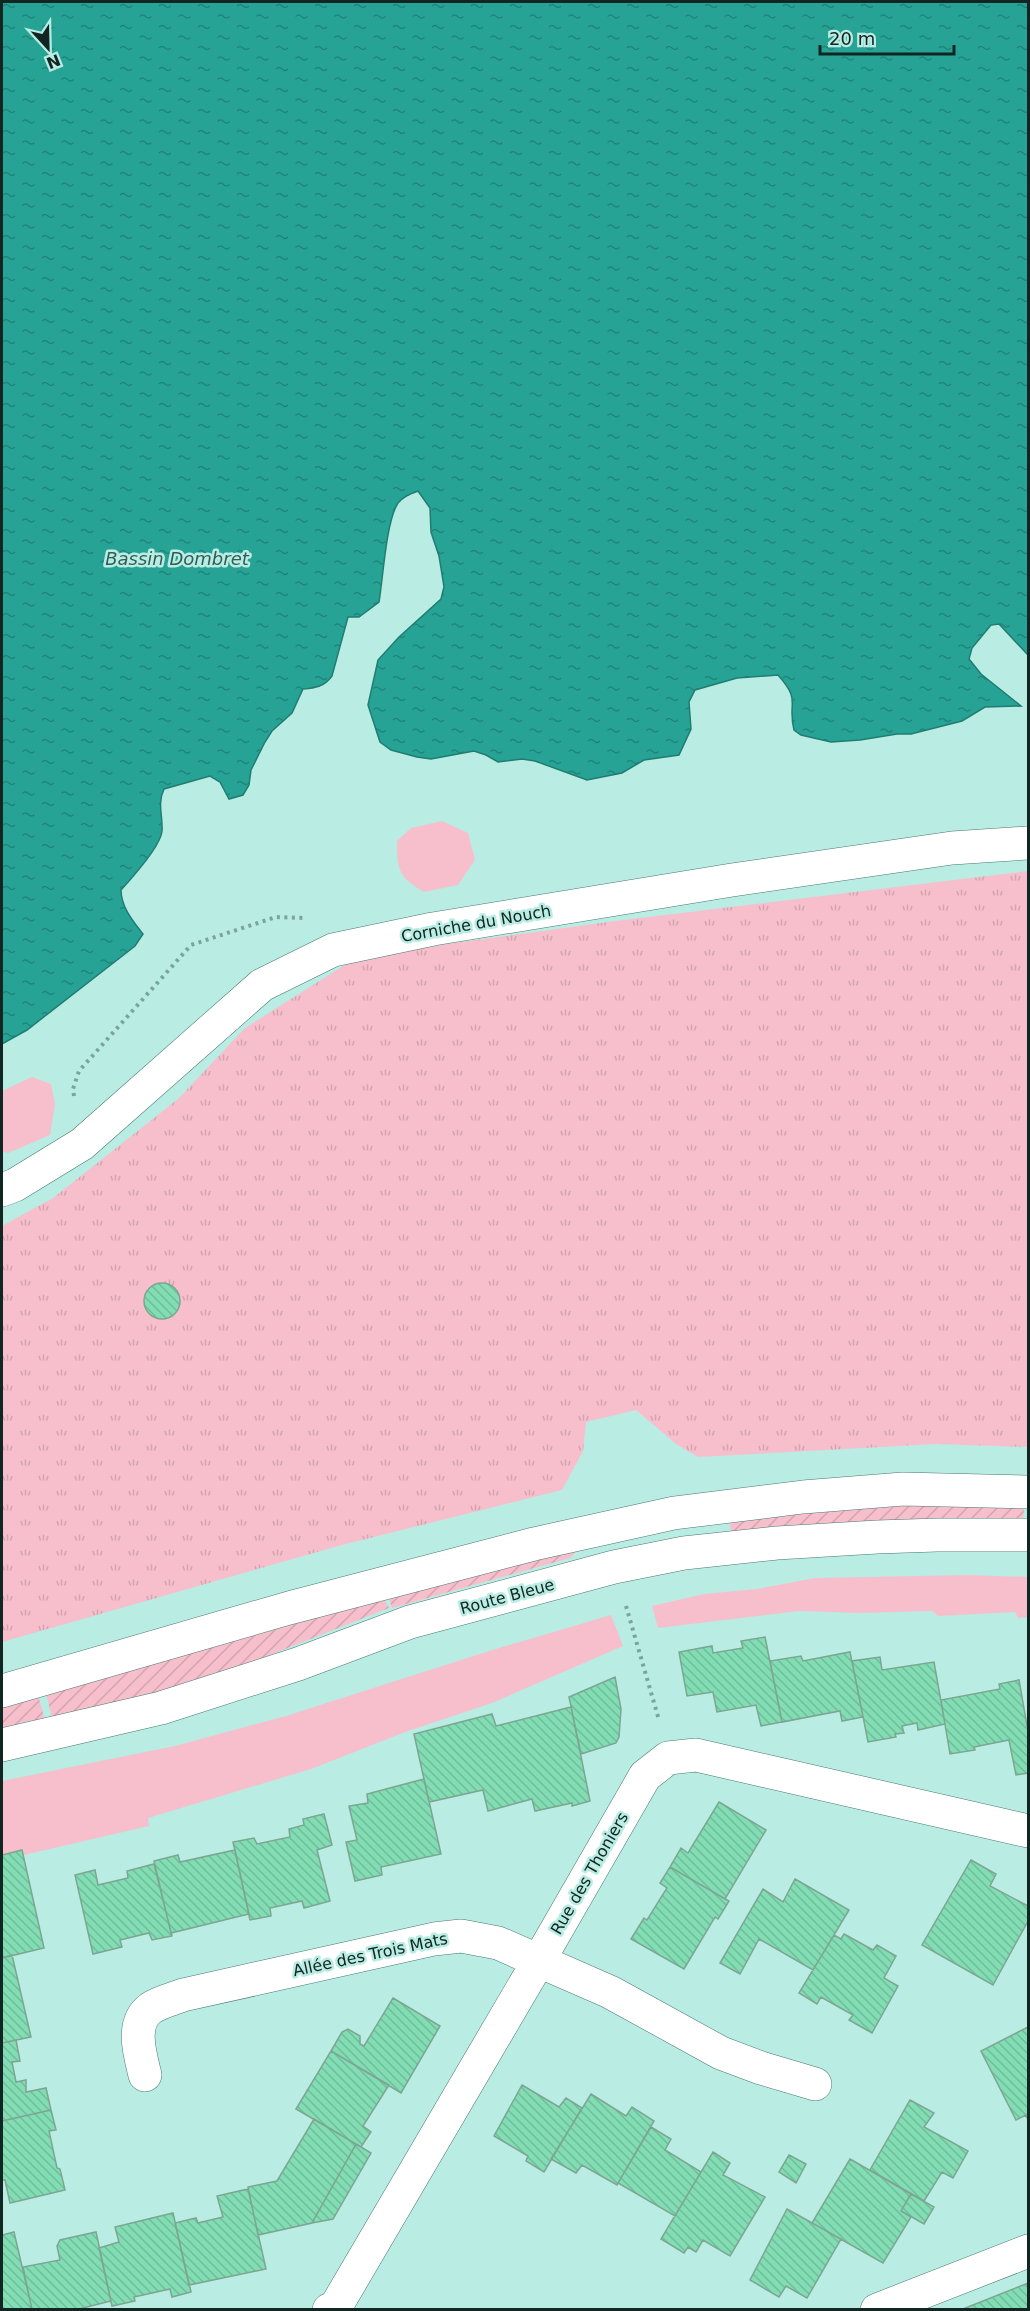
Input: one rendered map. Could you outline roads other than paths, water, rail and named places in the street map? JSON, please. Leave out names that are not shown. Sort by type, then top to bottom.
[{"type":"street","name":"Corniche du Nouch","points":[[2,1190],[15,1185],[82,1144],[262,985],[333,950],[433,929],[732,880],[952,848],[1029,843]]},
{"type":"street","points":[[2,1691],[289,1608],[534,1544],[674,1513],[803,1497],[903,1489],[1029,1492]]},
{"type":"street","name":"Route Bleue","points":[[2,1745],[161,1708],[298,1664],[410,1622],[614,1567],[684,1553],[777,1543],[937,1535],[1029,1535]]},
{"type":"street","name":"Rue des Thoniers","points":[[334,2309],[645,1776],[668,1758],[696,1755],[1029,1831]]},
{"type":"street","name":"Allée des Trois Mats","points":[[145,2075],[138,2026],[150,2008],[183,1995],[434,1939],[461,1936],[498,1943],[610,1992],[721,2053],[760,2068],[815,2084]]},
{"type":"street","points":[[877,2310],[1029,2251]]},
{"type":"water","name":"Bassin Dombret","points":[[2,2],[1028,2],[1028,655],[999,624],[991,625],[972,648],[969,659],[981,674],[1021,706],[985,707],[962,721],[911,734],[831,742],[801,735],[794,730],[792,697],[778,675],[737,678],[695,690],[689,702],[691,729],[679,755],[644,760],[622,773],[587,780],[535,761],[522,759],[498,762],[474,751],[431,759],[391,750],[380,742],[368,705],[378,660],[399,637],[441,599],[444,587],[439,556],[431,532],[430,508],[418,491],[398,503],[394,511],[388,536],[379,602],[359,617],[348,617],[332,676],[326,683],[303,689],[292,713],[272,731],[265,742],[251,770],[249,785],[243,795],[229,799],[220,782],[210,776],[164,789],[161,800],[162,831],[157,845],[121,890],[125,908],[143,934],[135,946],[27,1030],[2,1044]]}]
